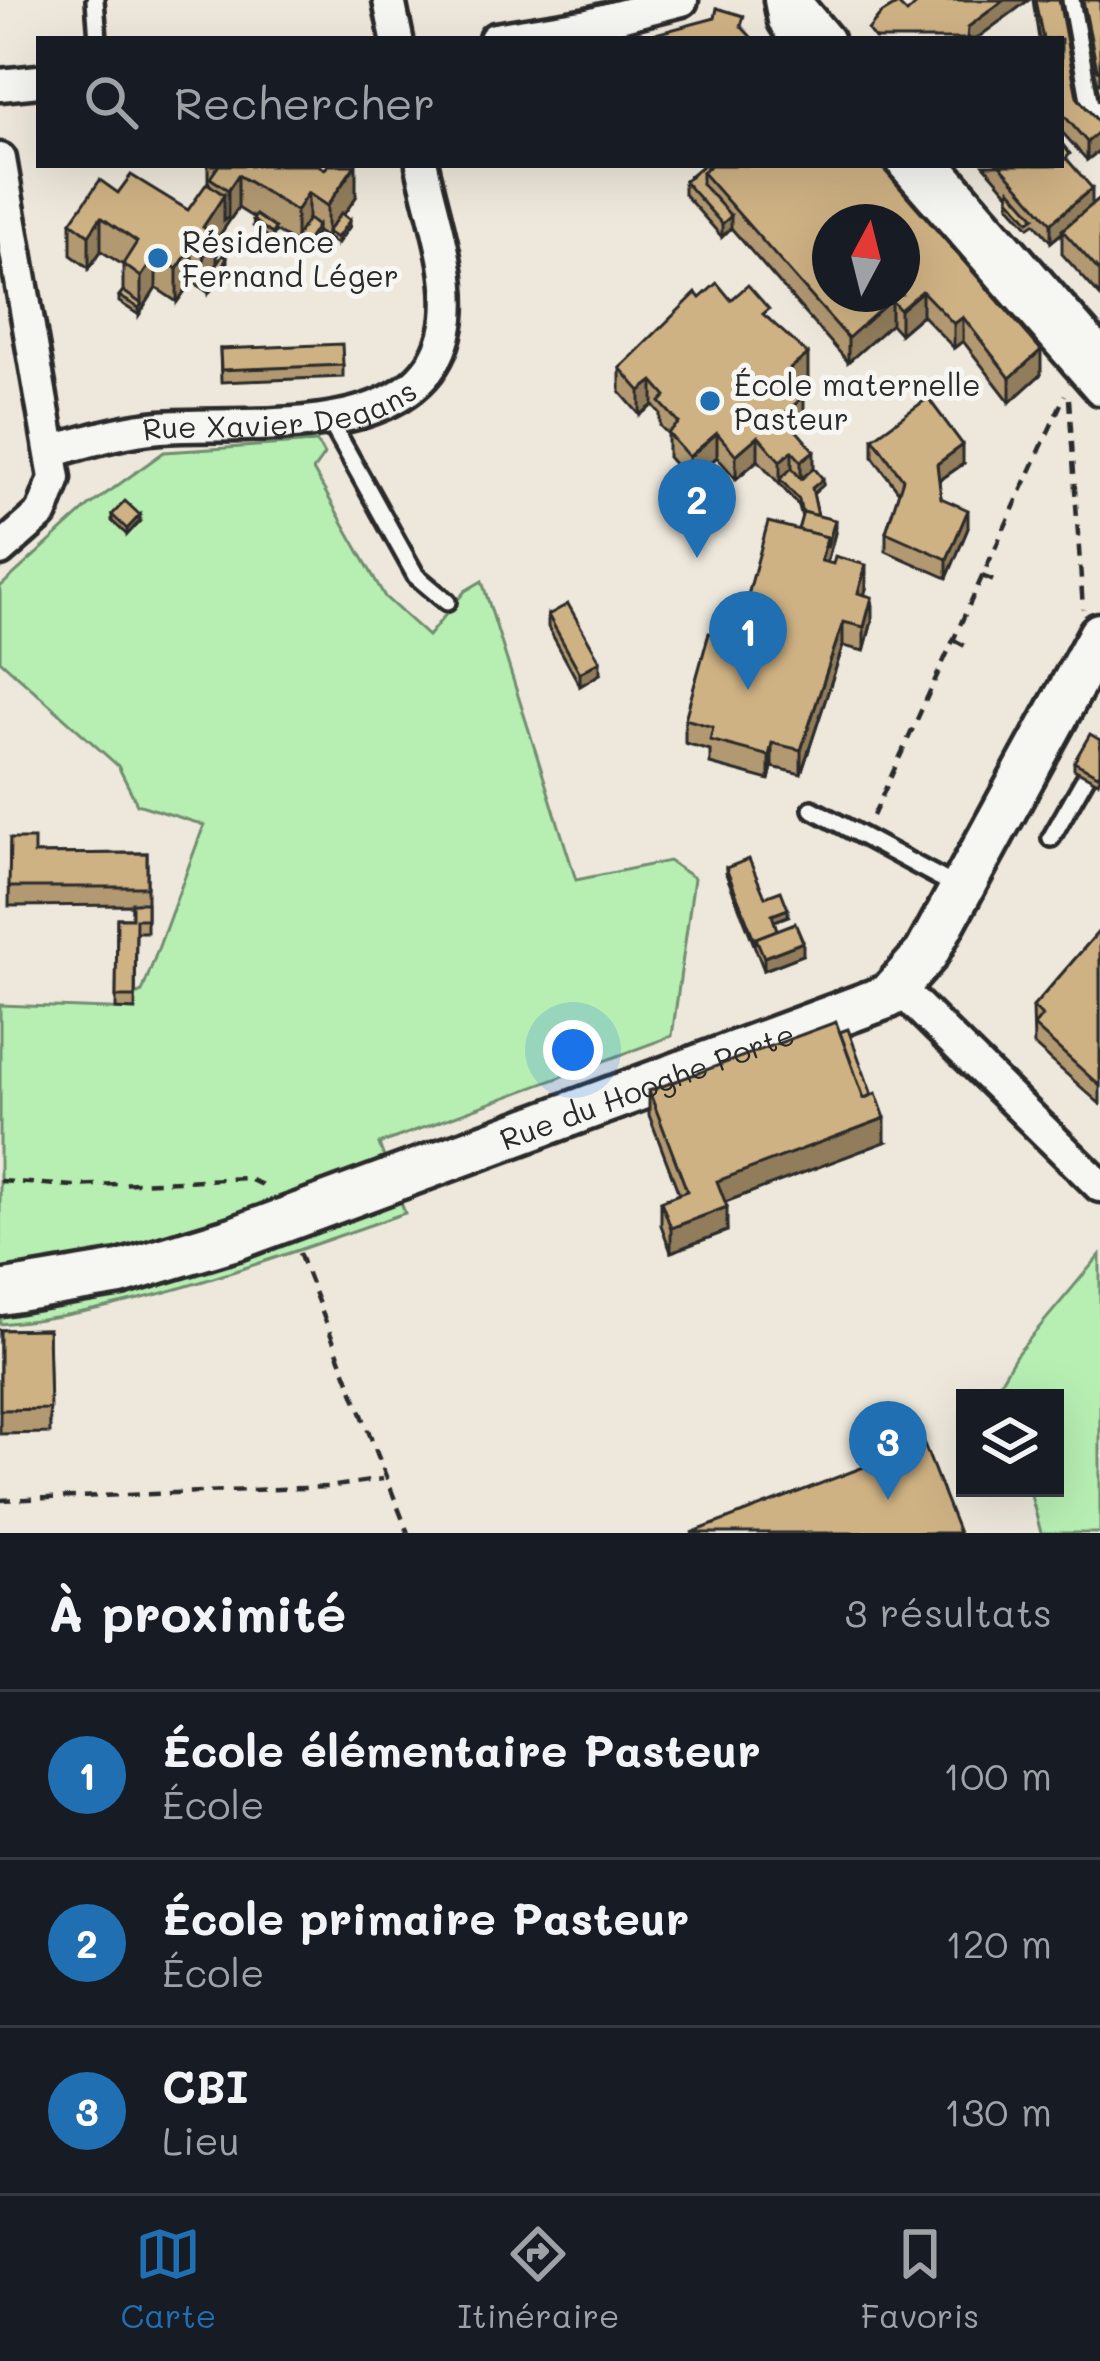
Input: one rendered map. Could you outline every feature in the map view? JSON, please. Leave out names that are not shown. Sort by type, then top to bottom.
[{"type":"street","points":[[389,0],[396,36]]},
{"type":"street","points":[[509,36],[682,0]]},
{"type":"street","points":[[780,0],[794,36]]},
{"type":"street","points":[[794,0],[824,36]]},
{"type":"street","points":[[0,85],[36,81]]},
{"type":"street","points":[[0,159],[53,451],[49,502],[0,550]]},
{"type":"street","name":"Rue Xavier Degans","points":[[53,451],[134,430],[329,419],[374,411],[397,398],[430,362],[443,338],[448,286],[423,168]]},
{"type":"street","points":[[907,168],[1100,389]]},
{"type":"street","points":[[939,168],[1100,353]]},
{"type":"street","points":[[1096,641],[962,889],[900,989],[1100,1186]]},
{"type":"street","name":"Rue du Hooghe Porte","points":[[0,1293],[120,1273],[286,1221],[861,1009],[900,989]]},
{"type":"lane","points":[[94,0],[98,36]]},
{"type":"lane","points":[[1071,0],[1090,105],[1100,115]]},
{"type":"lane","points":[[329,419],[416,576],[447,602]]},
{"type":"lane","points":[[1051,838],[1100,752]]},
{"type":"lane","points":[[812,809],[962,889]]},
{"type":"path","points":[[864,837],[1068,390],[1080,596],[1096,641]]},
{"type":"path","points":[[982,576],[994,581]]},
{"type":"path","points":[[954,640],[967,646]]},
{"type":"path","points":[[0,1181],[73,1186],[254,1179],[270,1188],[408,1533]]},
{"type":"path","points":[[0,1499],[328,1487],[386,1478]]},
{"type":"green space","points":[[317,442],[324,455],[313,470],[385,597],[428,636],[465,591],[482,581],[576,880],[669,861],[694,878],[672,1036],[379,1144],[405,1213],[155,1295],[0,1324],[0,1005],[135,1010],[135,995],[142,992],[204,825],[137,804],[118,766],[0,660],[0,587],[89,506],[164,452]]},
{"type":"green space","points":[[1100,1255],[1100,1533],[1041,1533],[1031,1497],[1064,1497],[1064,1389],[1000,1389],[1016,1355]]},
{"type":"building","points":[[921,0],[1004,0],[968,27],[967,36],[873,36],[868,30],[898,4],[907,13]]},
{"type":"building","points":[[1035,0],[1059,0],[1077,97],[1100,124],[1100,131],[1087,142],[1064,115],[1064,36],[1042,36]]},
{"type":"building","points":[[1083,0],[1100,0],[1100,72],[1097,69]]},
{"type":"building","points":[[717,8],[744,16],[741,26],[750,36],[655,36],[655,34],[715,18]]},
{"type":"building","points":[[1064,146],[1070,154],[1066,158],[1092,188],[1051,223],[1003,168],[1064,168]]},
{"type":"building","points":[[217,168],[353,168],[327,206],[308,193],[296,211],[238,175],[228,190],[210,178]]},
{"type":"building","points":[[699,168],[707,168],[702,172],[702,184],[731,216],[722,224],[684,181]]},
{"type":"building","points":[[707,168],[883,168],[914,204],[812,204],[812,297],[702,172]]},
{"type":"building","points":[[131,175],[188,210],[207,183],[224,195],[203,227],[217,237],[204,256],[192,247],[177,269],[156,255],[141,277],[123,264],[137,242],[101,217],[89,235],[71,222],[100,180],[118,193]]},
{"type":"building","points":[[1010,189],[1035,217],[1029,221],[1009,198]]},
{"type":"building","points":[[1100,198],[1100,272],[1062,230]]},
{"type":"building","points":[[920,211],[1041,350],[1010,378],[963,317],[954,324],[922,291]]},
{"type":"building","points":[[341,213],[350,220],[337,238],[327,232]]},
{"type":"building","points":[[256,215],[275,228],[272,234],[253,220]]},
{"type":"building","points":[[308,219],[317,226],[306,243],[296,237]]},
{"type":"building","points":[[223,255],[227,258],[209,286],[204,283]]},
{"type":"building","points":[[717,283],[731,300],[748,285],[769,309],[763,314],[808,354],[785,373],[804,396],[783,415],[814,451],[801,461],[792,451],[780,461],[758,436],[736,455],[717,433],[689,457],[668,433],[679,423],[660,402],[666,396],[653,381],[640,391],[620,368],[696,293],[700,298]]},
{"type":"building","points":[[123,291],[142,304],[139,308],[119,296]]},
{"type":"building","points":[[825,312],[877,312],[848,338]]},
{"type":"building","points":[[342,344],[343,365],[221,370],[220,349]]},
{"type":"building","points":[[928,398],[963,445],[937,464],[941,498],[968,510],[947,559],[886,532],[903,479],[873,438]]},
{"type":"building","points":[[792,468],[801,479],[814,468],[823,479],[812,488],[818,516],[802,515],[799,500],[780,479]]},
{"type":"building","points":[[125,501],[140,515],[127,529],[112,515]]},
{"type":"building","points":[[803,512],[835,520],[827,548],[827,537],[798,530]]},
{"type":"building","points":[[768,522],[827,537],[821,561],[833,564],[835,556],[866,565],[858,593],[872,597],[864,627],[843,622],[801,750],[772,743],[769,756],[710,740],[713,727],[685,719],[709,633],[736,639]]},
{"type":"building","points":[[568,604],[600,661],[580,673],[548,615]]},
{"type":"building","points":[[1090,734],[1100,740],[1098,775],[1074,762]]},
{"type":"building","points":[[10,839],[34,839],[34,854],[147,853],[147,887],[9,887]]},
{"type":"building","points":[[749,859],[765,897],[781,891],[788,909],[772,915],[777,930],[756,938],[756,944],[726,868]]},
{"type":"building","points":[[132,903],[147,903],[147,919],[136,919],[135,997],[116,997],[117,918],[132,918]]},
{"type":"building","points":[[795,923],[803,942],[764,957],[756,938]]},
{"type":"building","points":[[1100,930],[1100,1086],[1034,1026],[1042,1016],[1033,1007]]},
{"type":"building","points":[[836,1022],[864,1098],[876,1093],[885,1118],[717,1181],[727,1207],[671,1228],[661,1201],[687,1191],[649,1091]]},
{"type":"building","points":[[848,1029],[872,1095],[864,1098],[840,1032]]},
{"type":"building","points":[[48,1329],[50,1409],[0,1410],[0,1330]]},
{"type":"building","points":[[924,1444],[959,1533],[691,1533]]},
{"type":"place","name":"Résidence Fernand Léger","points":[[158,258]]},
{"type":"place","name":"École maternelle Pasteur","points":[[710,401]]},
{"type":"place","name":"École primaire Pasteur","points":[[697,558]]},
{"type":"place","name":"École élémentaire Pasteur","points":[[748,690]]},
{"type":"place","name":"CBI","points":[[888,1500]]}]
